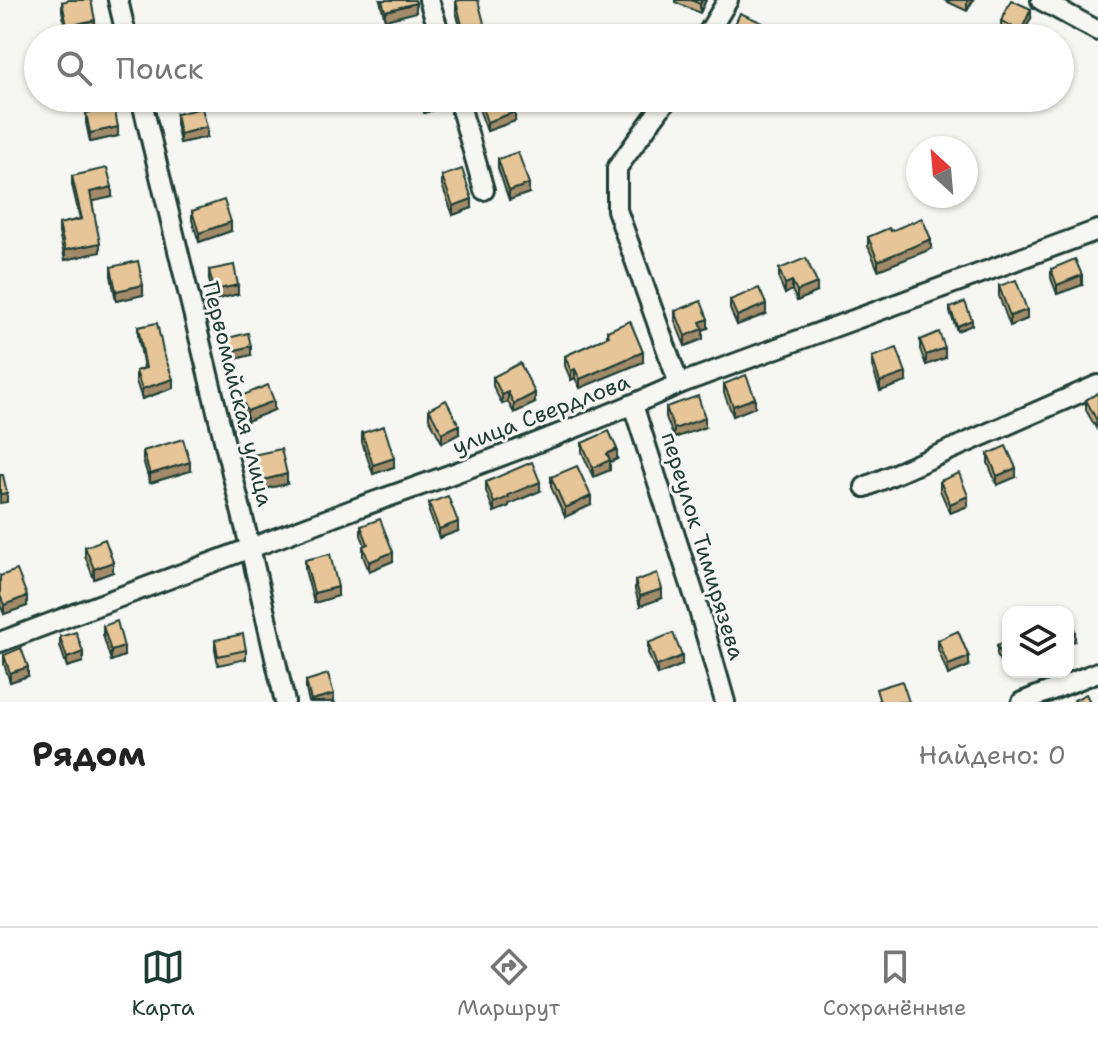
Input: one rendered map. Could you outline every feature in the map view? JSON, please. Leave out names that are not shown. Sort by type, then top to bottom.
[{"type":"street","points":[[118,0],[124,24]]},
{"type":"street","points":[[429,0],[437,24]]},
{"type":"street","points":[[713,24],[728,0]]},
{"type":"street","points":[[1041,0],[1098,31]]},
{"type":"street","name":"Первомайская улица","points":[[144,112],[285,702]]},
{"type":"street","points":[[462,112],[484,190]]},
{"type":"street","points":[[658,112],[617,168],[617,210],[679,384]]},
{"type":"street","name":"улица Свердлова","points":[[0,642],[511,452],[679,384],[1098,230]]},
{"type":"street","points":[[865,487],[1098,385]]},
{"type":"street","name":"переулок Тимирязева","points":[[633,405],[725,702]]},
{"type":"street","points":[[1022,702],[1098,672]]},
{"type":"building","points":[[91,0],[95,20],[67,24],[62,2]]},
{"type":"building","points":[[382,0],[415,0],[416,3],[385,11]]},
{"type":"building","points":[[478,0],[484,24],[462,24],[456,1]]},
{"type":"building","points":[[1011,0],[1031,9],[1024,24],[1001,21]]},
{"type":"building","points":[[740,13],[763,23],[763,24],[735,24]]},
{"type":"building","points":[[115,112],[118,127],[90,133],[86,113]]},
{"type":"building","points":[[203,112],[207,127],[180,134],[176,114]]},
{"type":"building","points":[[484,112],[515,112],[487,122]]},
{"type":"building","points":[[518,152],[529,184],[509,191],[498,159]]},
{"type":"building","points":[[107,168],[112,187],[90,192],[100,243],[65,250],[59,224],[82,219],[72,176]]},
{"type":"building","points":[[462,169],[472,199],[453,206],[442,176]]},
{"type":"building","points":[[224,200],[231,222],[199,233],[192,211]]},
{"type":"building","points":[[922,218],[931,239],[878,261],[868,237]]},
{"type":"building","points":[[806,258],[817,283],[797,291],[792,281],[785,284],[779,269]]},
{"type":"building","points":[[1075,259],[1082,275],[1057,285],[1051,269]]},
{"type":"building","points":[[138,261],[143,285],[116,291],[111,267]]},
{"type":"building","points":[[234,265],[238,285],[214,290],[209,270]]},
{"type":"building","points":[[1016,280],[1027,310],[1010,316],[999,286]]},
{"type":"building","points":[[759,288],[766,304],[737,316],[730,300]]},
{"type":"building","points":[[701,301],[708,319],[700,322],[703,329],[685,336],[675,311]]},
{"type":"building","points":[[965,302],[972,320],[957,326],[950,308]]},
{"type":"building","points":[[630,321],[643,352],[580,379],[575,369],[571,371],[565,356],[609,336],[607,331]]},
{"type":"building","points":[[157,323],[173,379],[142,389],[136,371],[146,368],[138,327]]},
{"type":"building","points":[[939,332],[945,348],[926,355],[920,340]]},
{"type":"building","points":[[248,333],[251,346],[228,352],[224,339]]},
{"type":"building","points":[[897,348],[906,373],[880,382],[872,357]]},
{"type":"building","points":[[520,363],[535,393],[514,404],[508,392],[502,395],[493,377]]},
{"type":"building","points":[[746,375],[755,398],[733,406],[724,384]]},
{"type":"building","points":[[268,385],[274,401],[247,411],[241,396]]},
{"type":"building","points":[[1098,393],[1098,418],[1096,419],[1086,400]]},
{"type":"building","points":[[698,396],[705,418],[674,429],[666,407]]},
{"type":"building","points":[[446,400],[459,425],[442,433],[429,409]]},
{"type":"building","points":[[384,426],[394,458],[373,465],[362,433]]},
{"type":"building","points":[[609,431],[617,449],[607,454],[610,460],[593,468],[582,443]]},
{"type":"building","points":[[183,439],[190,462],[150,474],[143,451]]},
{"type":"building","points":[[1006,446],[1016,468],[997,476],[988,454]]},
{"type":"building","points":[[281,449],[287,474],[259,481],[253,455]]},
{"type":"building","points":[[532,462],[540,482],[494,503],[486,482]]},
{"type":"building","points":[[577,466],[591,496],[565,508],[551,477]]},
{"type":"building","points":[[959,473],[968,496],[950,504],[940,481]]},
{"type":"building","points":[[0,475],[3,475],[7,493],[0,494]]},
{"type":"building","points":[[448,496],[458,522],[439,529],[429,503]]},
{"type":"building","points":[[380,519],[393,552],[369,562],[363,546],[368,544],[361,526]]},
{"type":"building","points":[[105,539],[113,562],[94,569],[85,547]]},
{"type":"building","points":[[330,554],[338,587],[314,593],[305,560]]},
{"type":"building","points":[[17,570],[27,596],[4,605],[0,595],[0,576]]},
{"type":"building","points":[[657,573],[662,589],[640,596],[635,581]]},
{"type":"building","points":[[117,621],[124,647],[111,651],[103,626]]},
{"type":"building","points":[[958,631],[969,657],[948,665],[938,640]]},
{"type":"building","points":[[76,632],[83,652],[67,658],[60,637]]},
{"type":"building","points":[[673,633],[682,656],[657,666],[648,643]]},
{"type":"building","points":[[243,634],[246,650],[218,656],[215,640]]},
{"type":"building","points":[[21,648],[28,667],[10,673],[4,655]]},
{"type":"building","points":[[328,674],[334,694],[311,700],[306,681]]},
{"type":"building","points":[[902,681],[909,702],[880,702],[876,689]]},
{"type":"building","points":[[1086,694],[1090,702],[1074,700]]}]
